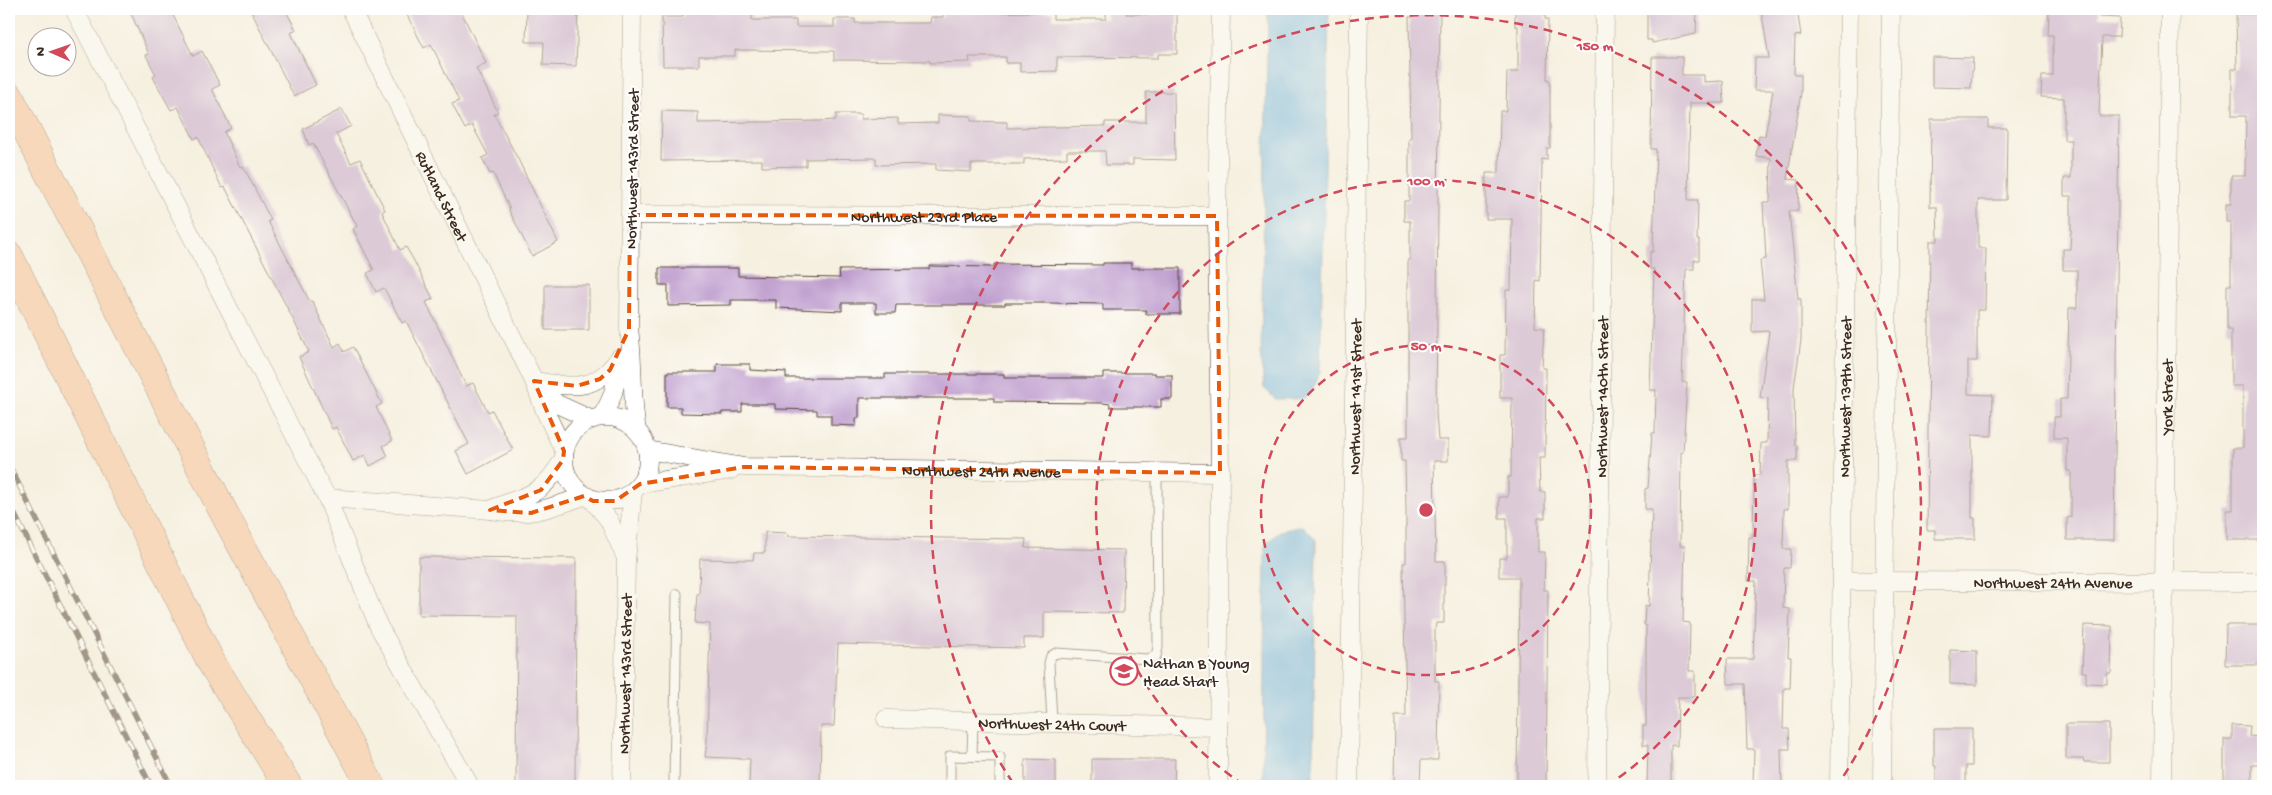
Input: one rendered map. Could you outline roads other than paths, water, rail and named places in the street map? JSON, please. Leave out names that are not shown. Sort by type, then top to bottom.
[{"type":"main road","points":[[9,96],[224,513],[371,786]]},
{"type":"main road","points":[[9,256],[211,662],[288,786]]},
{"type":"street","points":[[74,9],[328,498],[379,627],[470,786]]},
{"type":"street","name":"Rutland Street","points":[[351,9],[534,381],[564,456]]},
{"type":"street","name":"Northwest 143rd Street","points":[[632,9],[629,330],[633,356],[634,416],[637,431]]},
{"type":"street","points":[[1218,786],[1220,473],[1217,216],[1221,9]]},
{"type":"street","name":"Northwest 141st Street","points":[[1348,786],[1359,9]]},
{"type":"street","name":"Northwest 140th Street","points":[[1597,786],[1605,9]]},
{"type":"street","name":"Northwest 139th Street","points":[[1839,786],[1849,9]]},
{"type":"street","points":[[1882,786],[1891,9]]},
{"type":"street","name":"York Street","points":[[2162,786],[2170,9]]},
{"type":"street","name":"Northwest 23rd Place","points":[[630,215],[1217,216]]},
{"type":"street","name":"Northwest 143rd Street","points":[[596,418],[611,401],[616,388],[619,358],[629,330]]},
{"type":"street","points":[[534,381],[577,386],[588,384],[600,379],[619,358]]},
{"type":"street","name":"Rutland Street","points":[[534,381],[557,404],[596,418]]},
{"type":"street","points":[[328,498],[490,510],[512,514],[531,513],[589,499],[615,500],[637,487],[648,463],[647,450],[637,431],[627,422],[614,418],[596,418],[581,424],[573,432],[564,456],[552,478],[541,490],[490,510]]},
{"type":"street","name":"Northwest 24th Avenue","points":[[647,450],[744,467],[1220,473]]},
{"type":"street","points":[[564,456],[567,475],[575,489],[589,499]]},
{"type":"street","name":"Northwest 24th Avenue","points":[[637,487],[744,467]]},
{"type":"street","name":"Northwest 143rd Street","points":[[622,786],[626,561],[637,487]]},
{"type":"street","name":"Northwest 143rd Street","points":[[589,499],[609,520],[617,535],[626,561]]},
{"type":"street","name":"Northwest 24th Avenue","points":[[1842,581],[2263,582]]},
{"type":"street","name":"Northwest 24th Court","points":[[886,719],[1218,727]]},
{"type":"lane","points":[[1052,723],[1049,663],[1051,656],[1056,654],[1148,659],[1156,656],[1158,647],[1157,472]]},
{"type":"lane","points":[[674,786],[677,594]]},
{"type":"lane","points":[[972,755],[973,721]]},
{"type":"lane","points":[[950,786],[950,756],[972,755],[1000,757],[1000,786]]},
{"type":"water","points":[[1268,9],[1329,9],[1320,372],[1309,394],[1300,398],[1275,399],[1264,388],[1261,352]]},
{"type":"water","points":[[1303,526],[1316,540],[1313,786],[1263,786],[1265,545],[1280,531]]},
{"type":"railway","points":[[9,465],[171,786]]},
{"type":"railway","points":[[9,503],[151,786]]},
{"type":"place","name":"Nathan B Young Head Start","points":[[1124,671]]}]
